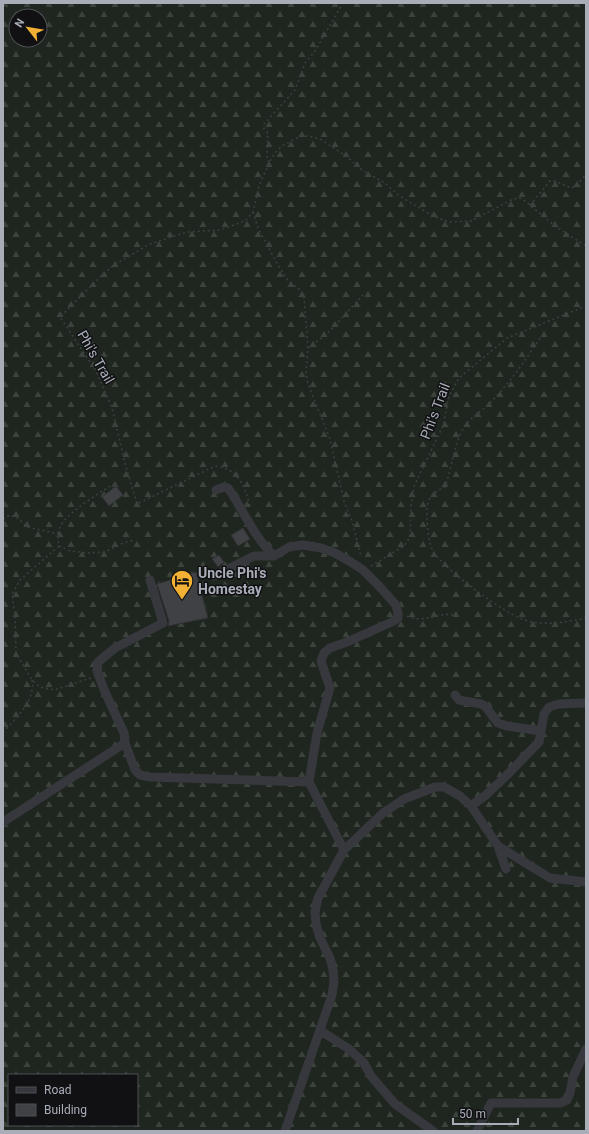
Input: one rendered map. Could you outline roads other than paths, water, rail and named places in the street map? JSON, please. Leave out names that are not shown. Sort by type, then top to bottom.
[{"type":"street","points":[[216,490],[228,488],[240,505],[263,546],[274,556]]},
{"type":"street","points":[[214,576],[254,556],[274,556],[289,547],[303,545],[321,548],[335,553],[363,570],[378,584],[396,605],[398,610],[398,618],[394,621],[330,648],[324,653],[321,661],[330,688],[317,733],[309,782],[344,850]]},
{"type":"street","points":[[150,580],[163,623],[115,648],[98,662],[98,671],[105,692],[124,733],[125,743],[135,770],[140,775],[157,778],[309,782]]},
{"type":"street","points":[[455,695],[459,700],[476,702],[485,706],[498,723],[507,726],[541,731]]},
{"type":"street","points":[[471,806],[486,795],[533,750],[539,742],[544,714],[549,707],[559,704],[586,702]]},
{"type":"street","points":[[3,822],[125,743]]},
{"type":"street","points":[[286,1131],[332,995],[334,982],[330,958],[320,938],[315,912],[318,898],[344,850],[383,813],[404,799],[434,788],[444,788],[460,796],[471,806],[498,846],[506,869]]},
{"type":"street","points":[[498,846],[550,878],[586,882]]},
{"type":"street","points":[[321,1031],[349,1049],[364,1063],[371,1076],[395,1104],[433,1131]]},
{"type":"street","points":[[477,1131],[491,1103],[560,1103],[567,1100],[573,1077],[586,1049]]},
{"type":"place","name":"Uncle Phi's Homestay","points":[[182,600]]}]
